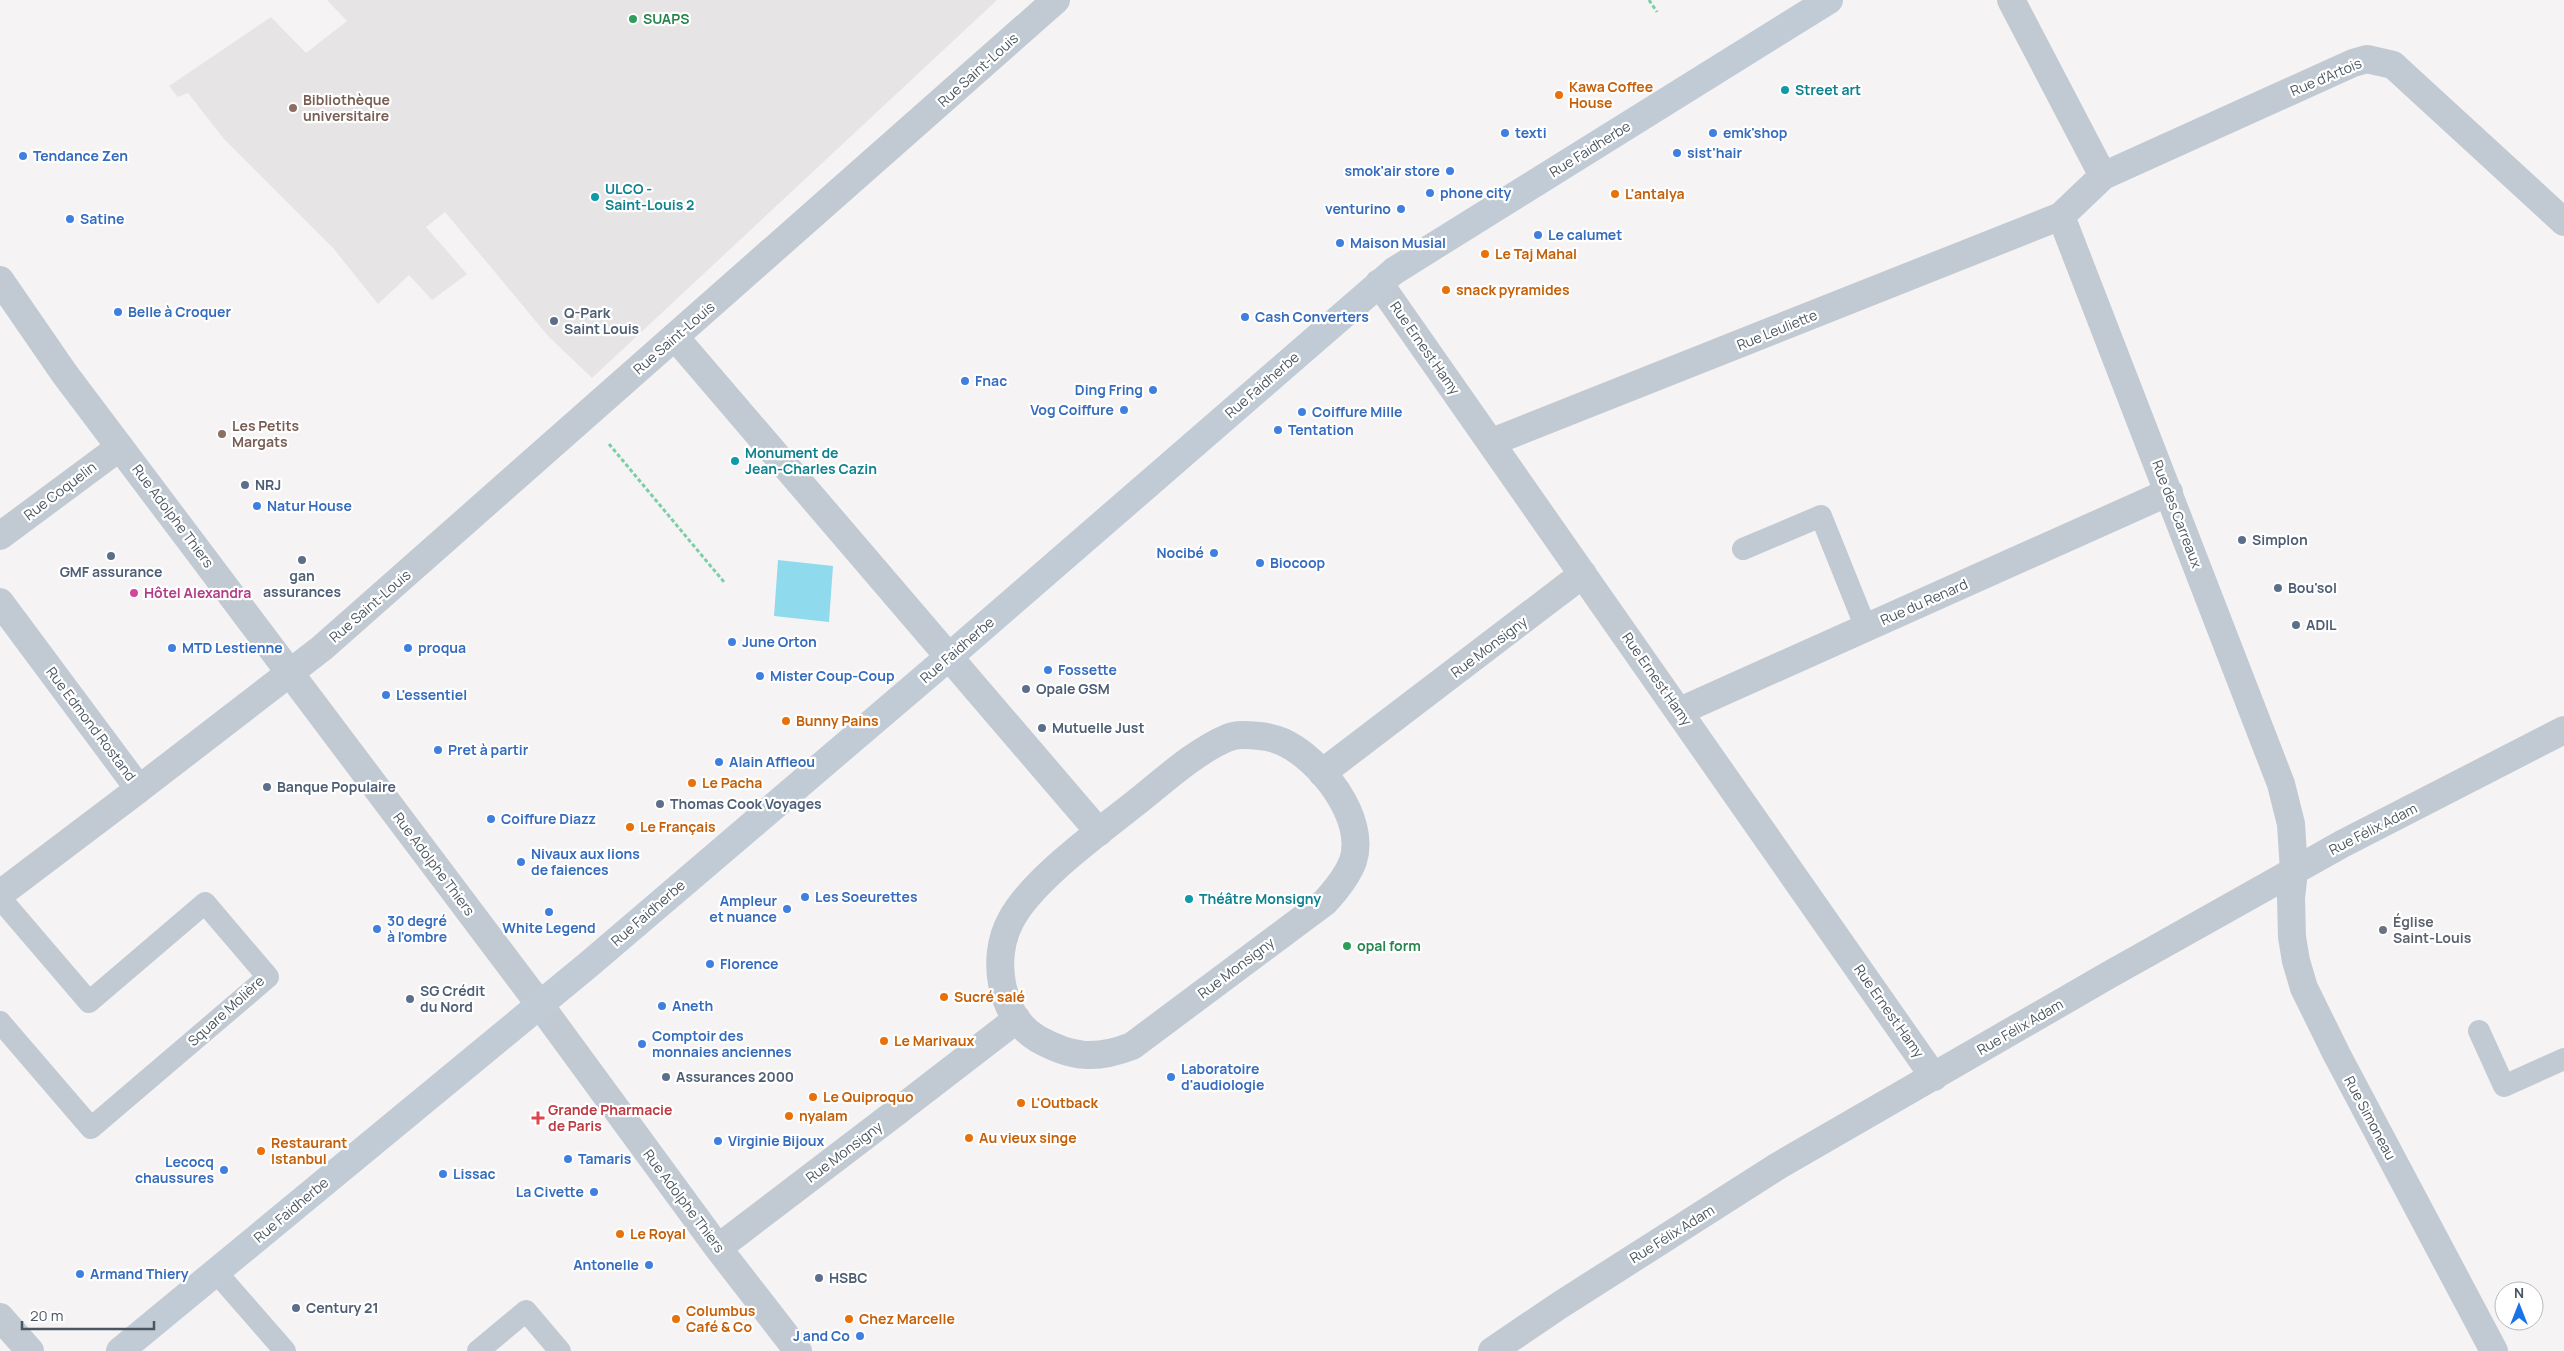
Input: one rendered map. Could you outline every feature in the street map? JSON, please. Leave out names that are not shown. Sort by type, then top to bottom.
[{"type":"main road","name":"Rue Faidherbe","points":[[120,1351],[540,1005],[950,656],[1379,283],[1410,260],[1829,0]]},
{"type":"street","name":"Rue Saint-Louis","points":[[290,673],[352,622],[1056,0]]},
{"type":"street","points":[[2011,0],[2103,176],[2061,216]]},
{"type":"street","name":"Rue d'Artois","points":[[2103,176],[2354,63],[2367,59],[2393,65],[2564,222]]},
{"type":"street","name":"Rue Leuliette","points":[[1492,442],[2061,216]]},
{"type":"street","name":"Rue des Carreaux","points":[[2061,216],[2281,784],[2291,824],[2294,871]]},
{"type":"street","name":"Rue Adolphe Thiers","points":[[0,280],[58,365],[540,1005],[718,1248],[798,1351]]},
{"type":"street","name":"Rue Ernest Hamy","points":[[1379,283],[1492,442],[1934,1077]]},
{"type":"street","points":[[675,338],[950,656],[1099,832]]},
{"type":"street","name":"Rue Coquelin","points":[[0,536],[120,447]]},
{"type":"street","name":"Rue du Renard","points":[[1680,711],[2168,492]]},
{"type":"street","name":"Rue Monsigny","points":[[1322,774],[1583,574]]},
{"type":"street","name":"Rue Edmond Rostand","points":[[0,602],[139,789],[290,673]]},
{"type":"street","name":"Rue Félix Adam","points":[[1492,1351],[1560,1305],[1778,1166],[2106,976],[2342,844],[2564,730]]},
{"type":"street","name":"Rue Monsigny","points":[[1257,734],[1271,737],[1285,743],[1301,754],[1322,774],[1339,793],[1347,809],[1355,842],[1353,859],[1347,873],[1338,888],[1325,902],[1132,1046],[1110,1055],[1082,1056],[1055,1049],[1035,1037],[1017,1019],[1006,1000],[1001,981],[1000,963],[1003,942],[1010,922],[1035,888],[1099,832],[1167,778],[1229,737],[1257,734]]},
{"type":"street","points":[[0,894],[139,789]]},
{"type":"street","name":"Rue Simoneau","points":[[2294,871],[2291,898],[2292,937],[2296,961],[2304,988],[2337,1055],[2494,1351]]},
{"type":"street","name":"Rue Monsigny","points":[[718,1248],[1017,1019]]},
{"type":"street","points":[[0,1317],[30,1351]]},
{"type":"lane","points":[[1743,549],[1821,516],[1866,628]]},
{"type":"lane","name":"Square Molière","points":[[0,898],[89,1002],[205,903],[268,977],[91,1128],[0,1022]]},
{"type":"lane","points":[[2479,1031],[2504,1086],[2564,1059]]},
{"type":"lane","points":[[216,1272],[285,1351]]},
{"type":"lane","points":[[478,1351],[526,1311],[560,1351]]},
{"type":"path","points":[[1649,0],[1657,12]]},
{"type":"path","points":[[586,416],[724,582]]},
{"type":"shaded area","points":[[327,0],[997,0],[592,378],[548,336],[445,212],[426,227],[467,274],[432,300],[409,275],[378,304],[333,248],[224,139],[188,93],[178,97],[169,86],[271,17],[306,53],[347,21]]},
{"type":"water","points":[[778,560],[833,566],[829,622],[774,616]]},
{"type":"place","name":"SUAPS","points":[[633,19]]},
{"type":"place","name":"Street art","points":[[1785,90]]},
{"type":"place","name":"Kawa Coffee House","points":[[1559,95]]},
{"type":"place","name":"Bibliothèque universitaire","points":[[293,108]]},
{"type":"place","name":"texti","points":[[1505,133]]},
{"type":"place","name":"emk'shop","points":[[1713,133]]},
{"type":"place","name":"sist'hair","points":[[1677,153]]},
{"type":"place","name":"Tendance Zen","points":[[23,156]]},
{"type":"place","name":"smok'air store","points":[[1450,171]]},
{"type":"place","name":"phone city","points":[[1430,193]]},
{"type":"place","name":"L'antalya","points":[[1615,194]]},
{"type":"place","name":"ULCO - Saint-Louis 2","points":[[595,197]]},
{"type":"place","name":"venturino","points":[[1401,209]]},
{"type":"place","name":"Satine","points":[[70,219]]},
{"type":"place","name":"Le calumet","points":[[1538,235]]},
{"type":"place","name":"Maison Musial","points":[[1340,243]]},
{"type":"place","name":"Le Taj Mahal","points":[[1485,254]]},
{"type":"place","name":"snack pyramides","points":[[1446,290]]},
{"type":"place","name":"Belle à Croquer","points":[[118,312]]},
{"type":"place","name":"Cash Converters","points":[[1245,317]]},
{"type":"place","name":"Q-Park Saint Louis","points":[[554,321]]},
{"type":"place","name":"Fnac","points":[[965,381]]},
{"type":"place","name":"Ding Fring","points":[[1153,390]]},
{"type":"place","name":"Vog Coiffure","points":[[1124,410]]},
{"type":"place","name":"Coiffure Mille","points":[[1302,412]]},
{"type":"place","name":"Tentation","points":[[1278,430]]},
{"type":"place","name":"Les Petits Margats","points":[[222,434]]},
{"type":"place","name":"Monument de Jean-Charles Cazin","points":[[735,461]]},
{"type":"place","name":"NRJ","points":[[245,485]]},
{"type":"place","name":"Natur House","points":[[257,506]]},
{"type":"place","name":"Simplon","points":[[2242,540]]},
{"type":"place","name":"Nocibé","points":[[1214,553]]},
{"type":"place","name":"GMF assurance","points":[[111,556]]},
{"type":"place","name":"gan assurances","points":[[302,560]]},
{"type":"place","name":"Biocoop","points":[[1260,563]]},
{"type":"place","name":"Bou'sol","points":[[2278,588]]},
{"type":"place","name":"Hôtel Alexandra","points":[[134,593]]},
{"type":"place","name":"ADIL","points":[[2296,625]]},
{"type":"place","name":"June Orton","points":[[732,642]]},
{"type":"place","name":"MTD Lestienne","points":[[172,648]]},
{"type":"place","name":"proqua","points":[[408,648]]},
{"type":"place","name":"Fossette","points":[[1048,670]]},
{"type":"place","name":"Mister Coup-Coup","points":[[760,676]]},
{"type":"place","name":"Opale GSM","points":[[1026,689]]},
{"type":"place","name":"L'essentiel","points":[[386,695]]},
{"type":"place","name":"Bunny Pains","points":[[786,721]]},
{"type":"place","name":"Mutuelle Just","points":[[1042,728]]},
{"type":"place","name":"Pret à partir","points":[[438,750]]},
{"type":"place","name":"Alain Affleou","points":[[719,762]]},
{"type":"place","name":"Le Pacha","points":[[692,783]]},
{"type":"place","name":"Banque Populaire","points":[[267,787]]},
{"type":"place","name":"Thomas Cook Voyages","points":[[660,804]]},
{"type":"place","name":"Coiffure Diazz","points":[[491,819]]},
{"type":"place","name":"Le Français","points":[[630,827]]},
{"type":"place","name":"Nivaux aux lions de faiences","points":[[521,862]]},
{"type":"place","name":"Les Soeurettes","points":[[805,897]]},
{"type":"place","name":"Théâtre Monsigny","points":[[1189,899]]},
{"type":"place","name":"Ampleur et nuance","points":[[787,909]]},
{"type":"place","name":"White Legend","points":[[549,912]]},
{"type":"place","name":"30 degré à l'ombre","points":[[377,929]]},
{"type":"place","name":"Église Saint-Louis","points":[[2383,930]]},
{"type":"place","name":"opal form","points":[[1347,946]]},
{"type":"place","name":"Florence","points":[[710,964]]},
{"type":"place","name":"Sucré salé","points":[[944,997]]},
{"type":"place","name":"SG Crédit du Nord","points":[[410,999]]},
{"type":"place","name":"Aneth","points":[[662,1006]]},
{"type":"place","name":"Le Marivaux","points":[[884,1041]]},
{"type":"place","name":"Comptoir des monnaies anciennes","points":[[642,1044]]},
{"type":"place","name":"Assurances 2000","points":[[666,1077]]},
{"type":"place","name":"Laboratoire d'audiologie","points":[[1171,1077]]},
{"type":"place","name":"Le Quiproquo","points":[[813,1097]]},
{"type":"place","name":"L'Outback","points":[[1021,1103]]},
{"type":"place","name":"nyalam","points":[[789,1116]]},
{"type":"place","name":"Grande Pharmacie de Paris","points":[[538,1118]]},
{"type":"place","name":"Au vieux singe","points":[[969,1138]]},
{"type":"place","name":"Virginie Bijoux","points":[[718,1141]]},
{"type":"place","name":"Restaurant Istanbul","points":[[261,1151]]},
{"type":"place","name":"Tamaris","points":[[568,1159]]},
{"type":"place","name":"Lecocq chaussures","points":[[224,1170]]},
{"type":"place","name":"Lissac","points":[[443,1174]]},
{"type":"place","name":"La Civette","points":[[594,1192]]},
{"type":"place","name":"Le Royal","points":[[620,1234]]},
{"type":"place","name":"Antonelle","points":[[649,1265]]},
{"type":"place","name":"Armand Thiery","points":[[80,1274]]},
{"type":"place","name":"HSBC","points":[[819,1278]]},
{"type":"place","name":"Century 21","points":[[296,1308]]},
{"type":"place","name":"Columbus Café & Co","points":[[676,1319]]},
{"type":"place","name":"Chez Marcelle","points":[[849,1319]]},
{"type":"place","name":"J and Co","points":[[860,1336]]}]
